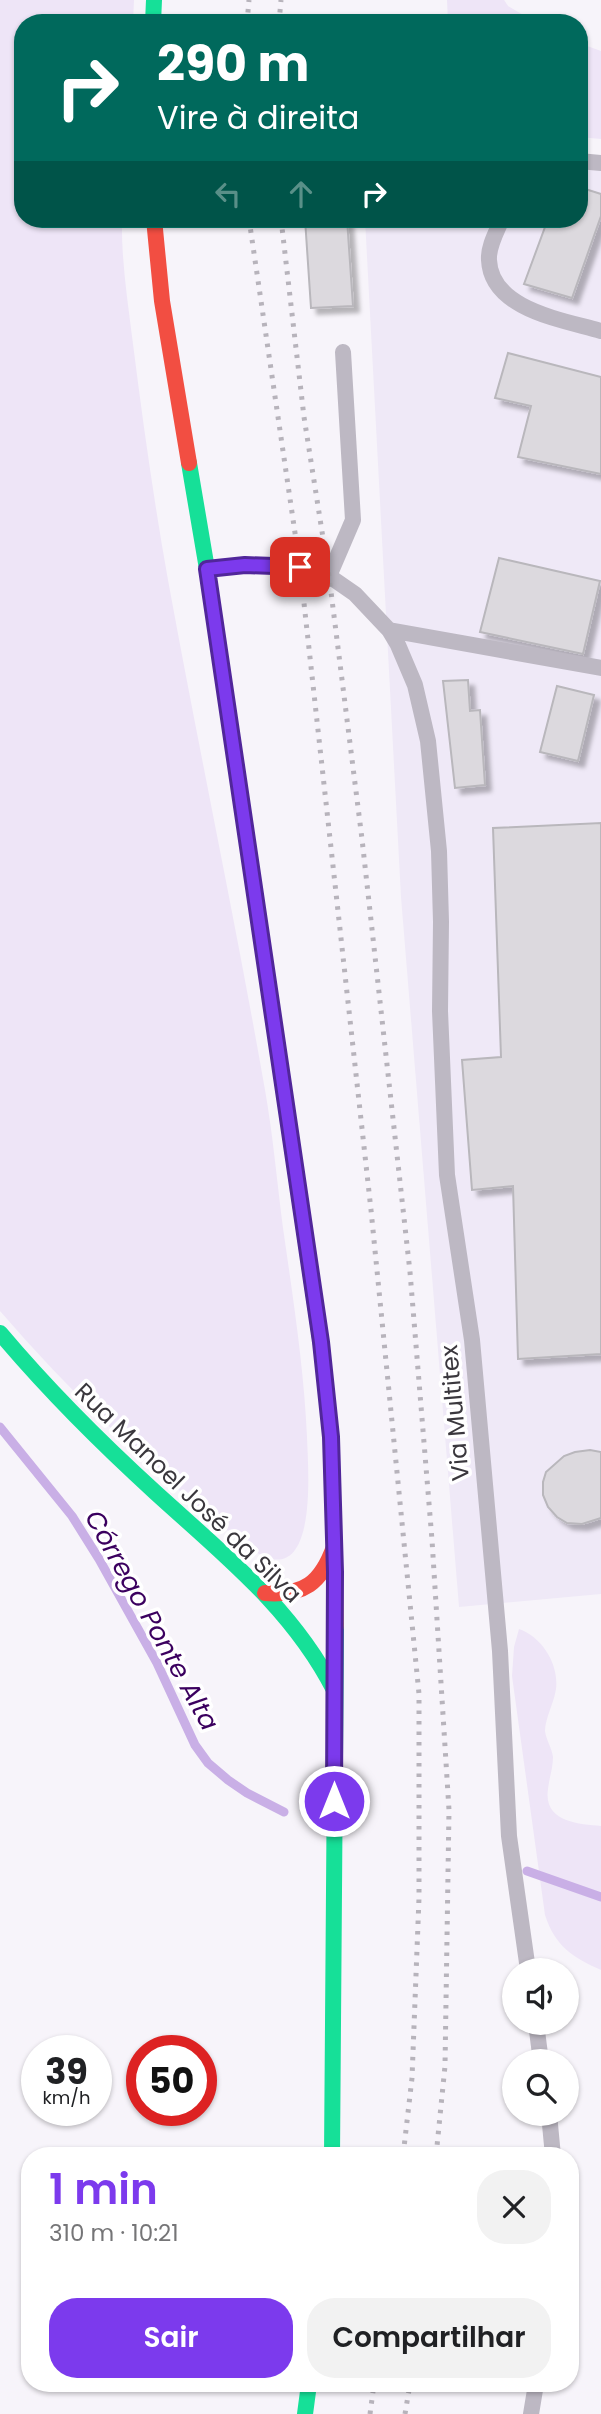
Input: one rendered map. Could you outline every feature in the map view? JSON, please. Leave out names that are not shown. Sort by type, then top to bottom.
[{"type":"main road","points":[[155,228],[162,301],[207,569],[321,1342],[331,1437],[335,1692],[332,2147]]},
{"type":"main road","name":"Rua Manoel José da Silva","points":[[0,1333],[72,1414],[265,1593],[310,1648],[335,1692]]},
{"type":"main road","points":[[265,1593],[283,1595],[303,1589],[319,1578],[334,1547]]},
{"type":"main road","points":[[304,2414],[308,2392]]},
{"type":"lane","points":[[498,228],[490,249],[489,260],[496,282],[503,291],[522,306],[601,331]]},
{"type":"lane","points":[[207,569],[245,565],[300,567],[330,576],[353,520],[343,352]]},
{"type":"lane","name":"Via Multitex","points":[[330,576],[366,605],[389,630],[415,685],[428,741],[439,851],[440,1011],[447,1175],[473,1353],[500,1651],[509,1836],[526,1958]]},
{"type":"lane","points":[[389,630],[601,668]]},
{"type":"lane","points":[[550,2126],[552,2147]]},
{"type":"lane","points":[[531,2414],[535,2392]]},
{"type":"shaded area","points":[[0,0],[134,0],[133,14],[14,14],[14,228],[122,228],[127,297],[153,492],[265,1090],[301,1359],[306,1411],[308,1498],[300,1542],[290,1555],[275,1559],[254,1551],[186,1496],[121,1438],[59,1376],[0,1311]]},
{"type":"shaded area","points":[[447,0],[504,0],[508,6],[522,14],[448,14]]},
{"type":"shaded area","points":[[588,46],[601,51],[601,139],[588,138]]},
{"type":"shaded area","points":[[588,168],[601,168],[601,1594],[459,1607],[401,897],[365,228],[588,228]]},
{"type":"shaded area","points":[[519,1629],[542,1645],[555,1670],[556,1689],[545,1731],[553,1757],[548,1789],[551,1808],[564,1819],[601,1826],[601,1970],[581,1960],[559,1943],[545,1915],[512,1676],[514,1647]]},
{"type":"building","points":[[588,190],[601,194],[601,216],[572,298],[524,284],[545,228],[588,228]]},
{"type":"building","points":[[306,228],[348,228],[353,306],[311,308]]},
{"type":"building","points":[[508,353],[601,377],[601,474],[518,457],[531,406],[495,398]]},
{"type":"building","points":[[499,558],[600,581],[583,654],[480,632]]},
{"type":"building","points":[[468,680],[470,711],[480,710],[485,785],[455,788],[443,681]]},
{"type":"building","points":[[557,686],[594,695],[578,761],[540,752]]},
{"type":"building","points":[[601,823],[601,1354],[518,1359],[513,1186],[472,1190],[462,1060],[501,1057],[493,828]]},
{"type":"building","points":[[590,1450],[601,1452],[601,1518],[582,1524],[567,1523],[548,1507],[543,1495],[546,1472],[564,1456]]},
{"type":"waterway","name":"Córrego Ponte Alta","points":[[0,1427],[72,1516],[99,1559],[157,1663],[195,1745],[208,1763],[247,1793],[284,1812]]},
{"type":"waterway","points":[[527,1871],[601,1897]]},
{"type":"railway","points":[[248,14],[249,0]]},
{"type":"railway","points":[[280,14],[281,0]]},
{"type":"railway","points":[[250,228],[300,567],[371,1210],[419,1694],[419,1898],[412,2078],[404,2147]]},
{"type":"railway","points":[[282,228],[304,417],[329,576],[362,839],[410,1272],[432,1540],[449,1810],[445,2066],[437,2147]]},
{"type":"railway","points":[[370,2414],[373,2392]]},
{"type":"railway","points":[[405,2414],[409,2392]]},
{"type":"traffic: fast","points":[[153,14],[154,0]]},
{"type":"traffic: fast","points":[[189,463],[207,569],[321,1345]]},
{"type":"traffic: fast","points":[[0,1333],[95,1435],[255,1584],[298,1634],[334,1690]]},
{"type":"traffic: fast","points":[[332,2147],[336,1626]]},
{"type":"traffic: fast","points":[[305,2414],[308,2392]]},
{"type":"traffic: slow","points":[[321,1345],[331,1437],[336,1626]]},
{"type":"traffic: jam","points":[[155,228],[162,301],[189,463]]},
{"type":"traffic: jam","points":[[265,1593],[290,1592],[309,1585],[323,1570],[334,1547]]},
{"type":"route","points":[[300,567],[245,565],[207,569],[321,1342],[331,1437],[336,1597],[334,1801]]}]
